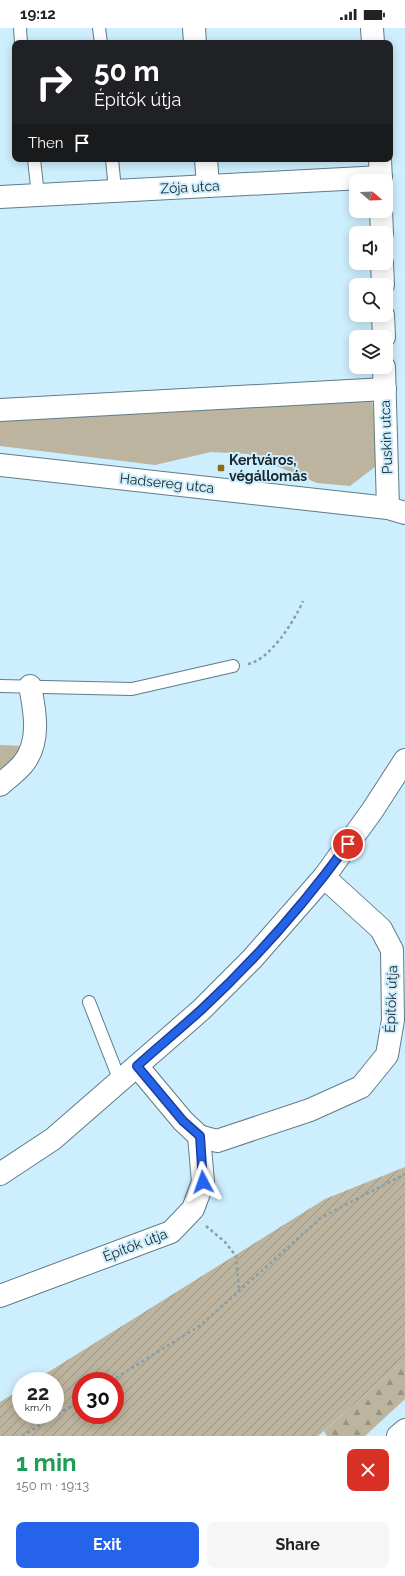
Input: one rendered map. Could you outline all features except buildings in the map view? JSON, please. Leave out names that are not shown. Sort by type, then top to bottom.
[{"type":"main road","points":[[194,28],[195,40]]},
{"type":"main road","points":[[372,28],[373,40]]},
{"type":"main road","points":[[206,162],[208,186]]},
{"type":"main road","name":"Zója utca","points":[[0,197],[208,186],[381,172]]},
{"type":"main road","name":"Puskin utca","points":[[384,374],[384,389],[396,510]]},
{"type":"main road","points":[[0,410],[384,389]]},
{"type":"main road","name":"Hadsereg utca","points":[[0,465],[396,510]]},
{"type":"main road","points":[[0,785],[23,764],[31,752],[36,719],[30,686]]},
{"type":"main road","points":[[0,1174],[53,1139],[201,1010],[252,959],[324,877],[372,811],[405,760]]},
{"type":"main road","name":"Építők útja","points":[[137,1066],[183,1121],[200,1136],[217,1141],[310,1110],[362,1087],[387,1055],[393,1020],[399,950],[381,929],[324,877]]},
{"type":"main road","name":"Építők útja","points":[[0,1296],[171,1232],[193,1209],[203,1182],[200,1136]]},
{"type":"main road","points":[[398,1436],[405,1430]]},
{"type":"lane","points":[[20,28],[21,40]]},
{"type":"lane","points":[[99,28],[101,40]]},
{"type":"lane","points":[[34,162],[38,195]]},
{"type":"lane","points":[[112,162],[115,190]]},
{"type":"lane","points":[[0,686],[132,688],[233,666]]},
{"type":"lane","points":[[89,1002],[120,1081]]},
{"type":"path","points":[[233,666],[254,663],[267,652],[293,622],[303,601]]},
{"type":"path","points":[[124,1373],[200,1325],[322,1216],[405,1174]]},
{"type":"path","points":[[193,1209],[205,1225],[225,1242],[236,1256],[239,1290]]},
{"type":"path","points":[[22,1436],[72,1405]]},
{"type":"green space","points":[[372,400],[380,463],[350,486],[317,483],[248,454],[211,452],[155,465],[0,446],[0,418]]},
{"type":"green space","points":[[0,745],[24,746],[0,774]]},
{"type":"green space","points":[[405,1167],[405,1360],[318,1436],[0,1436],[0,1402],[12,1395],[12,1424],[64,1424],[64,1372],[48,1372],[325,1199]]},
{"type":"green space","points":[[405,1360],[405,1399],[365,1436],[327,1436],[324,1431]]},
{"type":"place","name":"Kertváros, végállomás","points":[[221,468]]},
{"type":"route","points":[[203,1182],[200,1136],[183,1121],[137,1066],[201,1010],[252,959],[324,877],[348,844]]}]
